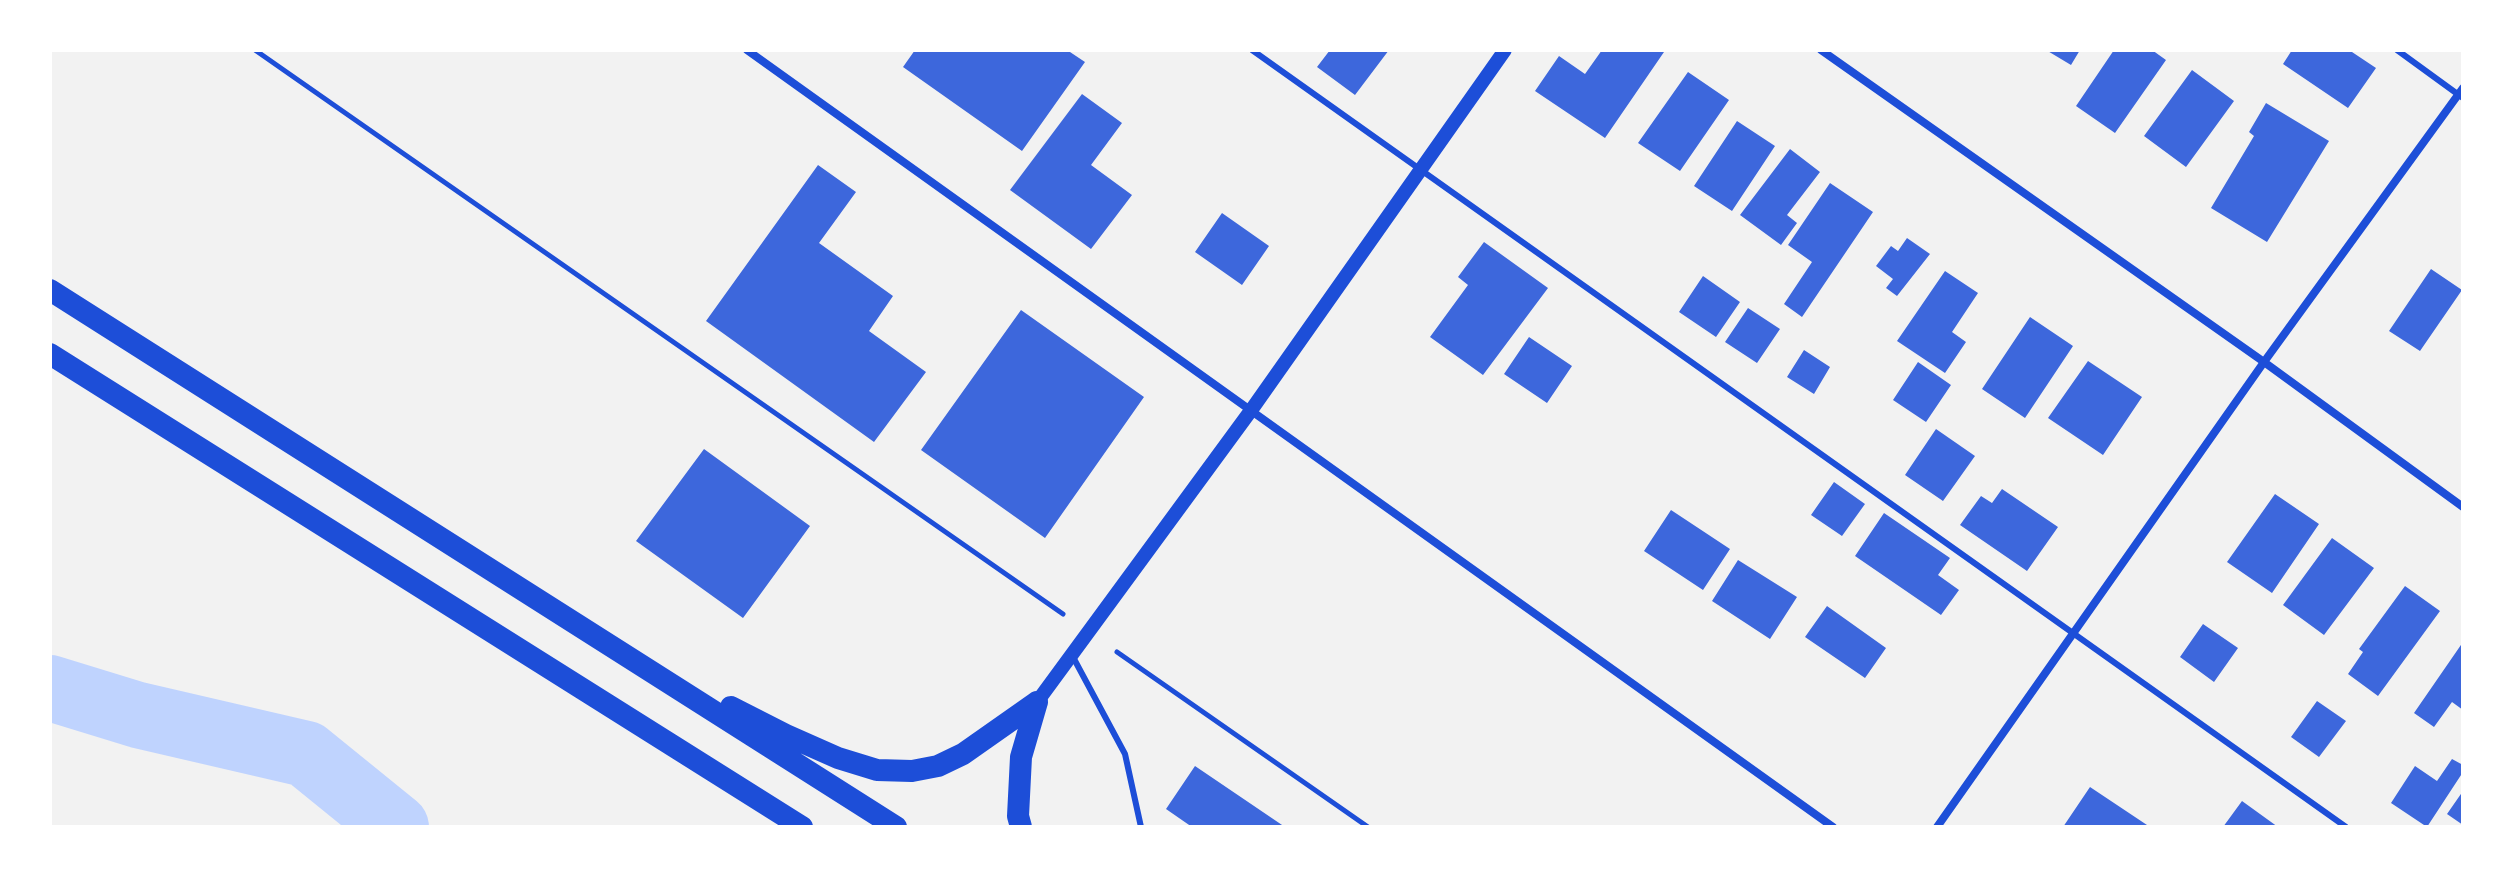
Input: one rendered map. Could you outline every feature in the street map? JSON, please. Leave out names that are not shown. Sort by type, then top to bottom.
[{"type":"highway","points":[[50,290],[896,827]]},
{"type":"highway","points":[[50,354],[802,827]]},
{"type":"highway","points":[[601,639],[786,735],[838,758],[877,770],[912,771],[938,766],[963,754],[1037,702]]},
{"type":"highway","points":[[1021,827],[1018,816],[1021,757],[1037,702]]},
{"type":"street","points":[[747,50],[1833,827]]},
{"type":"street","points":[[1037,702],[1252,409],[1505,50]]},
{"type":"street","points":[[1821,50],[2264,362],[2463,507]]},
{"type":"street","points":[[1937,827],[2264,362],[2461,93]]},
{"type":"lane","points":[[1252,50],[2346,827]]},
{"type":"lane","points":[[2397,50],[2461,93]]},
{"type":"lane","points":[[1071,653],[1125,754],[1141,827]]},
{"type":"path","points":[[255,50],[1063,614]]},
{"type":"path","points":[[1117,652],[1368,827]]},
{"type":"building","points":[[915,50],[1067,50],[1085,62],[1022,151],[903,67]]},
{"type":"building","points":[[1330,50],[1389,50],[1355,95],[1317,67]]},
{"type":"building","points":[[1602,50],[1664,52],[1605,138],[1535,91],[1559,56],[1585,74]]},
{"type":"building","points":[[2046,50],[2080,50],[2071,65]]},
{"type":"building","points":[[2114,50],[2152,50],[2166,60],[2115,133],[2076,106]]},
{"type":"building","points":[[2292,50],[2349,50],[2376,68],[2348,108],[2283,64]]},
{"type":"building","points":[[2192,70],[2234,101],[2186,167],[2144,136]]},
{"type":"building","points":[[1688,72],[1729,100],[1680,171],[1638,143]]},
{"type":"building","points":[[1082,94],[1122,123],[1091,165],[1132,195],[1091,249],[1010,190]]},
{"type":"building","points":[[2266,103],[2329,141],[2267,242],[2211,208],[2254,136],[2249,132]]},
{"type":"building","points":[[1737,121],[1775,146],[1732,211],[1694,186]]},
{"type":"building","points":[[1790,149],[1820,172],[1787,215],[1797,223],[1781,245],[1740,215]]},
{"type":"building","points":[[818,165],[856,192],[819,243],[893,296],[869,331],[926,372],[874,442],[706,321]]},
{"type":"building","points":[[1830,183],[1873,212],[1802,317],[1784,304],[1812,262],[1788,245]]},
{"type":"building","points":[[1222,213],[1269,246],[1242,285],[1195,252]]},
{"type":"building","points":[[1907,238],[1930,254],[1897,296],[1886,288],[1893,279],[1876,266],[1891,246],[1898,251]]},
{"type":"building","points":[[1484,242],[1548,288],[1483,375],[1430,337],[1468,285],[1458,277]]},
{"type":"building","points":[[2431,269],[2462,290],[2420,351],[2389,331]]},
{"type":"building","points":[[1945,271],[1978,293],[1952,332],[1966,342],[1945,373],[1897,341]]},
{"type":"building","points":[[1703,276],[1740,302],[1716,337],[1679,312]]},
{"type":"building","points":[[1748,308],[1780,329],[1757,363],[1725,342]]},
{"type":"building","points":[[1021,310],[1144,397],[1045,538],[921,450]]},
{"type":"building","points":[[2030,317],[2073,346],[2025,418],[1982,389]]},
{"type":"building","points":[[1529,337],[1572,366],[1547,403],[1504,374]]},
{"type":"building","points":[[1804,350],[1830,367],[1814,394],[1787,377]]},
{"type":"building","points":[[2088,361],[2142,397],[2103,455],[2048,418]]},
{"type":"building","points":[[1918,362],[1951,385],[1926,422],[1893,400]]},
{"type":"building","points":[[1936,429],[1975,456],[1943,501],[1905,475]]},
{"type":"building","points":[[704,449],[810,526],[743,618],[636,541]]},
{"type":"building","points":[[1834,482],[1865,504],[1842,536],[1811,515]]},
{"type":"building","points":[[2002,489],[2058,527],[2027,571],[1960,525],[1981,496],[1992,503]]},
{"type":"building","points":[[2275,494],[2319,524],[2272,593],[2227,562]]},
{"type":"building","points":[[1671,510],[1730,549],[1703,590],[1644,551]]},
{"type":"building","points":[[1884,513],[1950,558],[1938,575],[1959,590],[1941,615],[1855,556]]},
{"type":"building","points":[[2332,538],[2374,568],[2324,635],[2283,605]]},
{"type":"building","points":[[1738,560],[1797,597],[1770,639],[1712,601]]},
{"type":"building","points":[[2405,586],[2440,611],[2378,696],[2348,674],[2363,652],[2359,649]]},
{"type":"building","points":[[1827,606],[1886,648],[1865,678],[1805,637]]},
{"type":"building","points":[[2203,624],[2238,648],[2214,682],[2180,657]]},
{"type":"building","points":[[2463,642],[2463,710],[2452,702],[2434,727],[2414,713]]},
{"type":"building","points":[[2317,701],[2346,721],[2319,757],[2291,737]]},
{"type":"building","points":[[2452,759],[2463,765],[2463,772],[2427,827],[2391,803],[2415,766],[2437,781]]},
{"type":"building","points":[[1195,766],[1285,827],[1192,827],[1166,809]]},
{"type":"building","points":[[2090,787],[2150,827],[2063,827]]},
{"type":"building","points":[[2463,791],[2463,825],[2447,814]]},
{"type":"building","points":[[2242,801],[2278,827],[2223,827]]},
{"type":"waterway","points":[[50,688],[138,715],[306,754],[396,827]]}]
